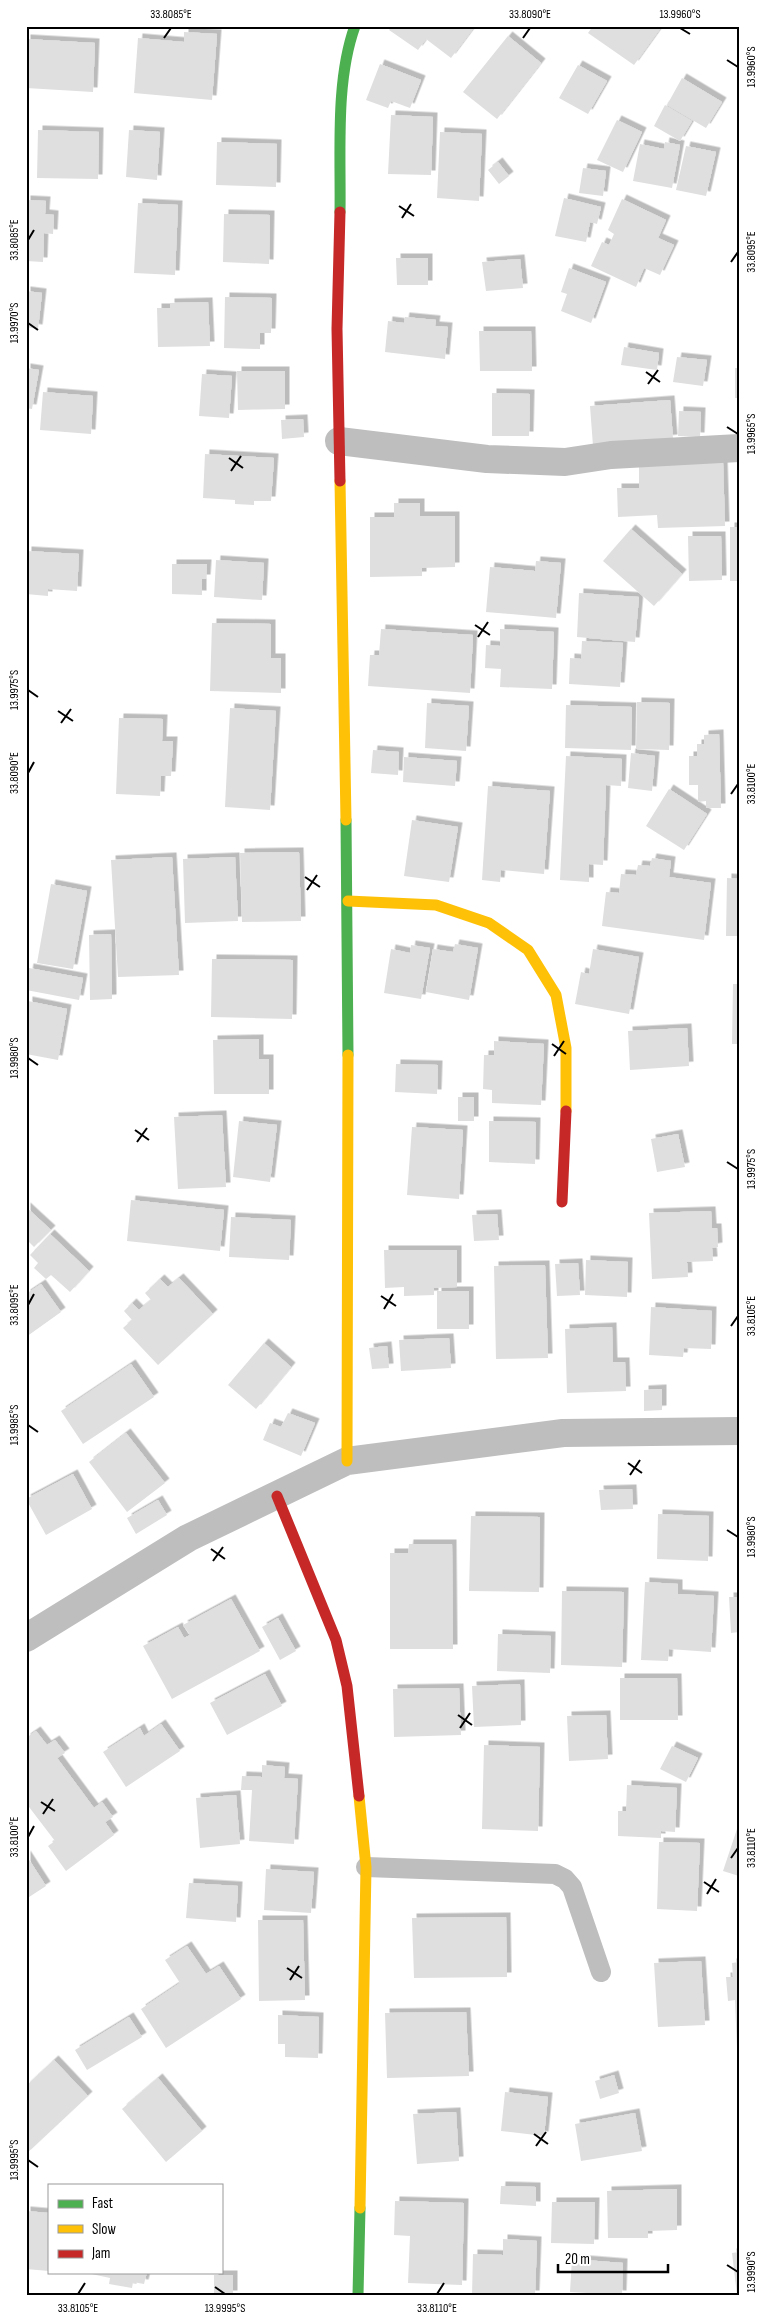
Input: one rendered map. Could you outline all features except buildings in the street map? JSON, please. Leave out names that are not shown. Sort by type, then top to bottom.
[{"type":"street","points":[[347,1461],[348,901],[338,329],[344,86],[350,40],[355,26]]},
{"type":"street","points":[[339,441],[487,459],[565,462],[611,454],[739,448]]},
{"type":"street","points":[[348,901],[436,906],[488,923],[528,950],[556,995],[566,1048],[566,1125],[562,1202]]},
{"type":"street","points":[[26,1638],[188,1538],[347,1461],[563,1433],[739,1431]]},
{"type":"street","points":[[277,1496],[336,1640],[347,1686],[366,1867],[358,2295]]},
{"type":"lane","points":[[366,1867],[555,1874],[566,1878],[572,1887],[601,1972]]},
{"type":"traffic: fast","points":[[340,212],[340,118],[342,93],[344,70],[355,26]]},
{"type":"traffic: fast","points":[[346,820],[348,1055]]},
{"type":"traffic: fast","points":[[358,2295],[360,2208]]},
{"type":"traffic: slow","points":[[340,481],[346,820]]},
{"type":"traffic: slow","points":[[348,901],[436,905],[489,923],[528,950],[556,995],[566,1048],[566,1111]]},
{"type":"traffic: slow","points":[[347,1461],[348,1055]]},
{"type":"traffic: slow","points":[[359,1796],[366,1867],[360,2208]]},
{"type":"traffic: jam","points":[[340,212],[337,329],[340,481]]},
{"type":"traffic: jam","points":[[562,1202],[566,1111]]},
{"type":"traffic: jam","points":[[277,1496],[336,1640],[347,1686],[359,1796]]}]
